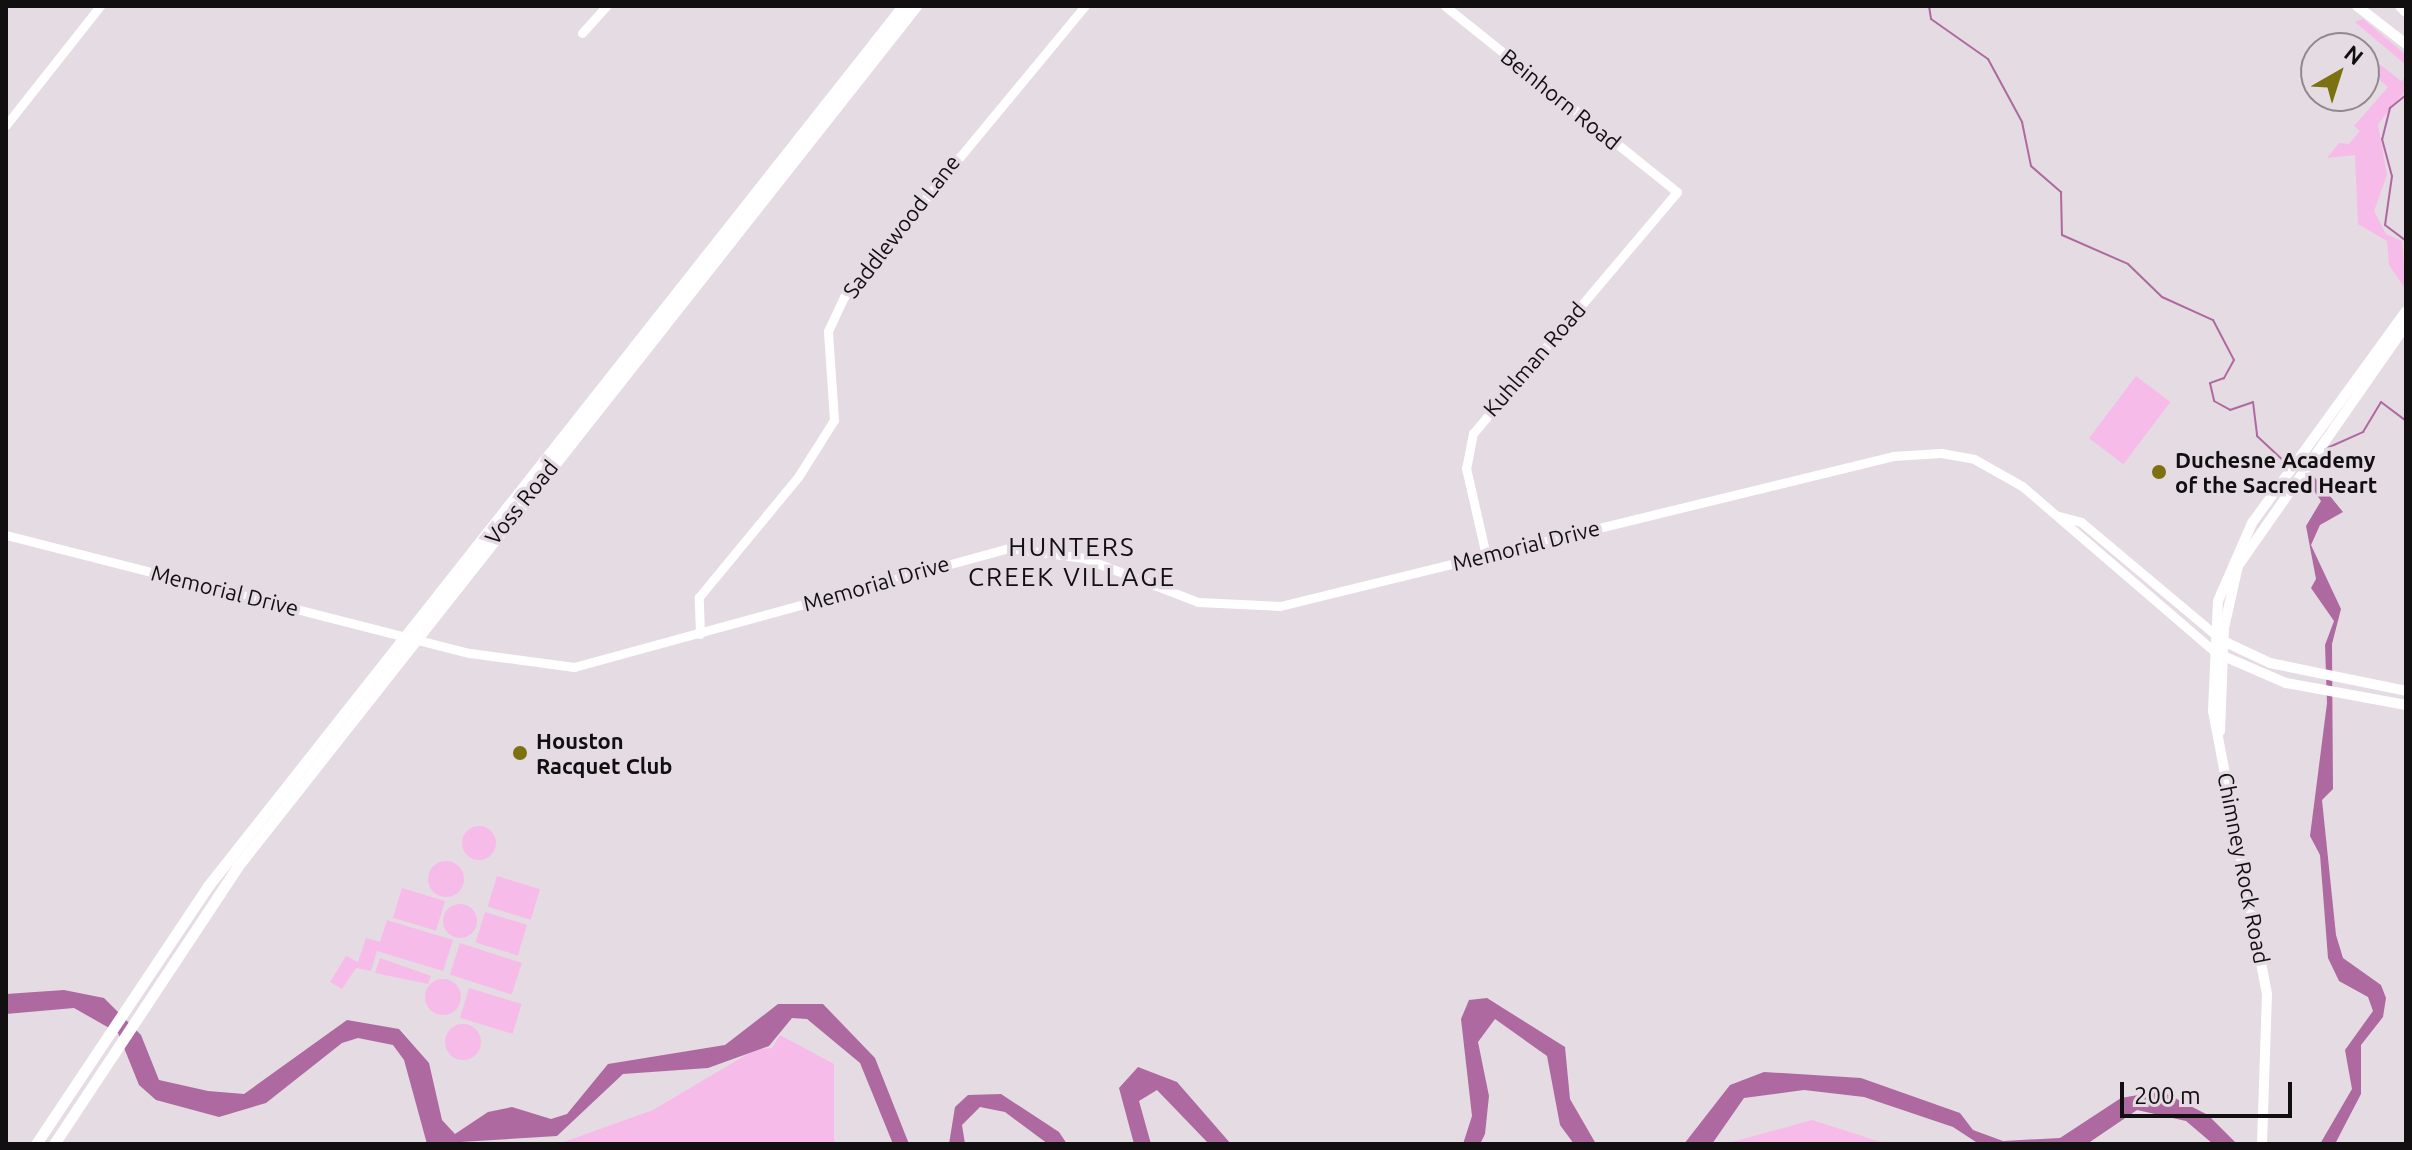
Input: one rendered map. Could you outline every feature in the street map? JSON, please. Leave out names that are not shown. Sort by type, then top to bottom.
[{"type":"highway","points":[[2401,6],[2406,11]]},
{"type":"main road","name":"Voss Road","points":[[36,1144],[130,1002],[408,636],[904,11],[916,6]]},
{"type":"main road","points":[[2357,6],[2406,44]]},
{"type":"main road","name":"Chimney Rock Road","points":[[2262,1144],[2267,994],[2219,737],[2220,639],[2226,573],[2284,484],[2406,311]]},
{"type":"main road","name":"Chimney Rock Road","points":[[2326,424],[2406,325]]},
{"type":"main road","name":"Memorial Drive","points":[[2220,639],[2309,673],[2406,691]]},
{"type":"main road","name":"Memorial Drive","points":[[2220,655],[2311,689],[2406,705]]},
{"type":"main road","name":"Voss Road","points":[[54,1144],[143,1011],[196,916]]},
{"type":"main road","points":[[60,1108],[77,1109]]},
{"type":"street","points":[[6,125],[100,6]]},
{"type":"street","points":[[582,33],[606,6]]},
{"type":"street","name":"Saddlewood Lane","points":[[700,634],[699,597],[798,477],[834,420],[828,331],[844,297],[1085,6]]},
{"type":"street","name":"Beinhorn Road","points":[[1445,6],[1677,192]]},
{"type":"street","name":"Kuhlman Road","points":[[1486,555],[1466,468],[1473,433],[1677,192]]},
{"type":"street","name":"Memorial Drive","points":[[6,535],[408,636],[549,667],[610,662],[1009,548],[1060,552],[1198,602],[1238,608],[1280,606],[1925,452],[2001,472],[2059,516],[2220,655]]},
{"type":"street","name":"Memorial Drive","points":[[2059,516],[2081,522],[2220,639]]},
{"type":"shaded area","points":[[2363,19],[2379,32],[2367,32],[2355,22]]},
{"type":"shaded area","points":[[2380,33],[2406,55],[2406,65],[2380,43]]},
{"type":"shaded area","points":[[2380,65],[2401,81],[2406,77],[2406,90],[2378,124],[2387,175],[2374,211],[2386,234],[2402,241],[2406,290],[2389,265],[2387,241],[2358,224],[2355,155],[2327,158],[2339,143],[2349,144],[2360,131],[2354,126],[2366,112],[2380,112],[2380,96],[2388,87],[2380,80]]},
{"type":"shaded area","points":[[2136,376],[2170,402],[2123,464],[2089,438]]},
{"type":"shaded area","points":[[2312,474],[2343,512],[2320,525],[2311,545],[2341,609],[2332,644],[2333,789],[2322,800],[2336,935],[2343,958],[2381,985],[2386,998],[2383,1017],[2361,1045],[2361,1094],[2335,1144],[2320,1144],[2352,1089],[2345,1050],[2373,1011],[2368,997],[2339,981],[2328,958],[2320,855],[2310,836],[2327,703],[2325,645],[2334,621],[2311,588],[2316,579],[2306,526],[2321,501],[2306,479]]},
{"type":"shaded area","points":[[479,826],[491,831],[496,843],[491,855],[479,860],[467,855],[462,843],[467,831]]},
{"type":"shaded area","points":[[446,861],[459,866],[464,879],[459,892],[446,897],[433,892],[428,879],[433,866]]},
{"type":"shaded area","points":[[497,876],[540,889],[531,920],[488,907]]},
{"type":"shaded area","points":[[402,888],[445,901],[436,931],[393,918]]},
{"type":"shaded area","points":[[460,904],[472,909],[477,921],[472,933],[460,938],[448,933],[443,921],[448,909]]},
{"type":"shaded area","points":[[485,912],[527,925],[518,955],[476,943]]},
{"type":"shaded area","points":[[387,920],[453,940],[443,971],[377,951],[371,971],[356,968],[342,989],[330,982],[346,956],[358,962],[366,938],[380,942]]},
{"type":"shaded area","points":[[460,943],[522,963],[512,994],[450,974]]},
{"type":"shaded area","points":[[380,958],[431,976],[428,984],[375,973]]},
{"type":"shaded area","points":[[443,979],[456,984],[461,997],[456,1010],[443,1015],[430,1010],[425,997],[430,984]]},
{"type":"shaded area","points":[[469,988],[522,1004],[513,1034],[460,1018]]},
{"type":"shaded area","points":[[64,990],[104,998],[141,1035],[159,1080],[208,1091],[244,1094],[347,1020],[399,1029],[429,1063],[442,1120],[455,1134],[488,1112],[512,1107],[551,1119],[567,1114],[608,1064],[725,1045],[778,1004],[823,1004],[875,1058],[909,1144],[893,1144],[860,1063],[807,1019],[792,1018],[769,1046],[708,1068],[623,1074],[557,1136],[427,1144],[404,1060],[393,1045],[358,1038],[342,1043],[266,1103],[219,1117],[156,1100],[139,1085],[118,1033],[74,1008],[6,1014],[6,994]]},
{"type":"shaded area","points":[[1487,998],[1565,1047],[1570,1099],[1596,1144],[1574,1144],[1560,1125],[1547,1056],[1495,1019],[1478,1042],[1489,1096],[1485,1134],[1480,1144],[1463,1144],[1472,1116],[1461,1019],[1469,1000]]},
{"type":"shaded area","points":[[463,1024],[476,1029],[481,1042],[476,1055],[463,1060],[450,1055],[445,1042],[450,1029]]},
{"type":"shaded area","points":[[780,1035],[834,1064],[834,1144],[558,1144],[653,1110],[756,1049],[772,1048]]},
{"type":"shaded area","points":[[1138,1067],[1177,1082],[1231,1144],[1209,1144],[1157,1090],[1139,1101],[1151,1144],[1134,1144],[1119,1088]]},
{"type":"shaded area","points":[[1764,1072],[1861,1078],[1960,1113],[1973,1130],[2003,1141],[2060,1138],[2121,1098],[2161,1091],[2208,1115],[2237,1144],[2213,1144],[2186,1121],[2137,1110],[2087,1144],[1979,1144],[1953,1127],[1864,1097],[1804,1090],[1744,1098],[1712,1144],[1684,1144],[1730,1085]]},
{"type":"shaded area","points":[[1001,1094],[1059,1132],[1067,1144],[1048,1144],[1005,1112],[980,1107],[962,1125],[965,1144],[949,1144],[955,1107],[968,1095]]},
{"type":"shaded area","points":[[1812,1120],[1887,1144],[1725,1144]]},
{"type":"waterway","points":[[1929,6],[1931,19],[1988,59],[2022,122],[2031,166],[2061,192],[2062,235],[2128,264],[2162,297],[2213,320],[2234,360],[2224,378],[2210,383],[2214,401],[2230,410],[2253,402],[2257,436],[2287,464]]},
{"type":"waterway","points":[[2406,95],[2390,108],[2382,139],[2392,176],[2385,225],[2406,241]]},
{"type":"waterway","points":[[2325,449],[2363,432],[2381,402],[2406,421]]},
{"type":"place","name":"Duchesne Academy of the Sacred Heart","points":[[2159,472]]},
{"type":"place","name":"Houston Racquet Club","points":[[520,753]]},
{"type":"district","name":"HUNTERS CREEK VILLAGE","points":[[1072,562]]}]
